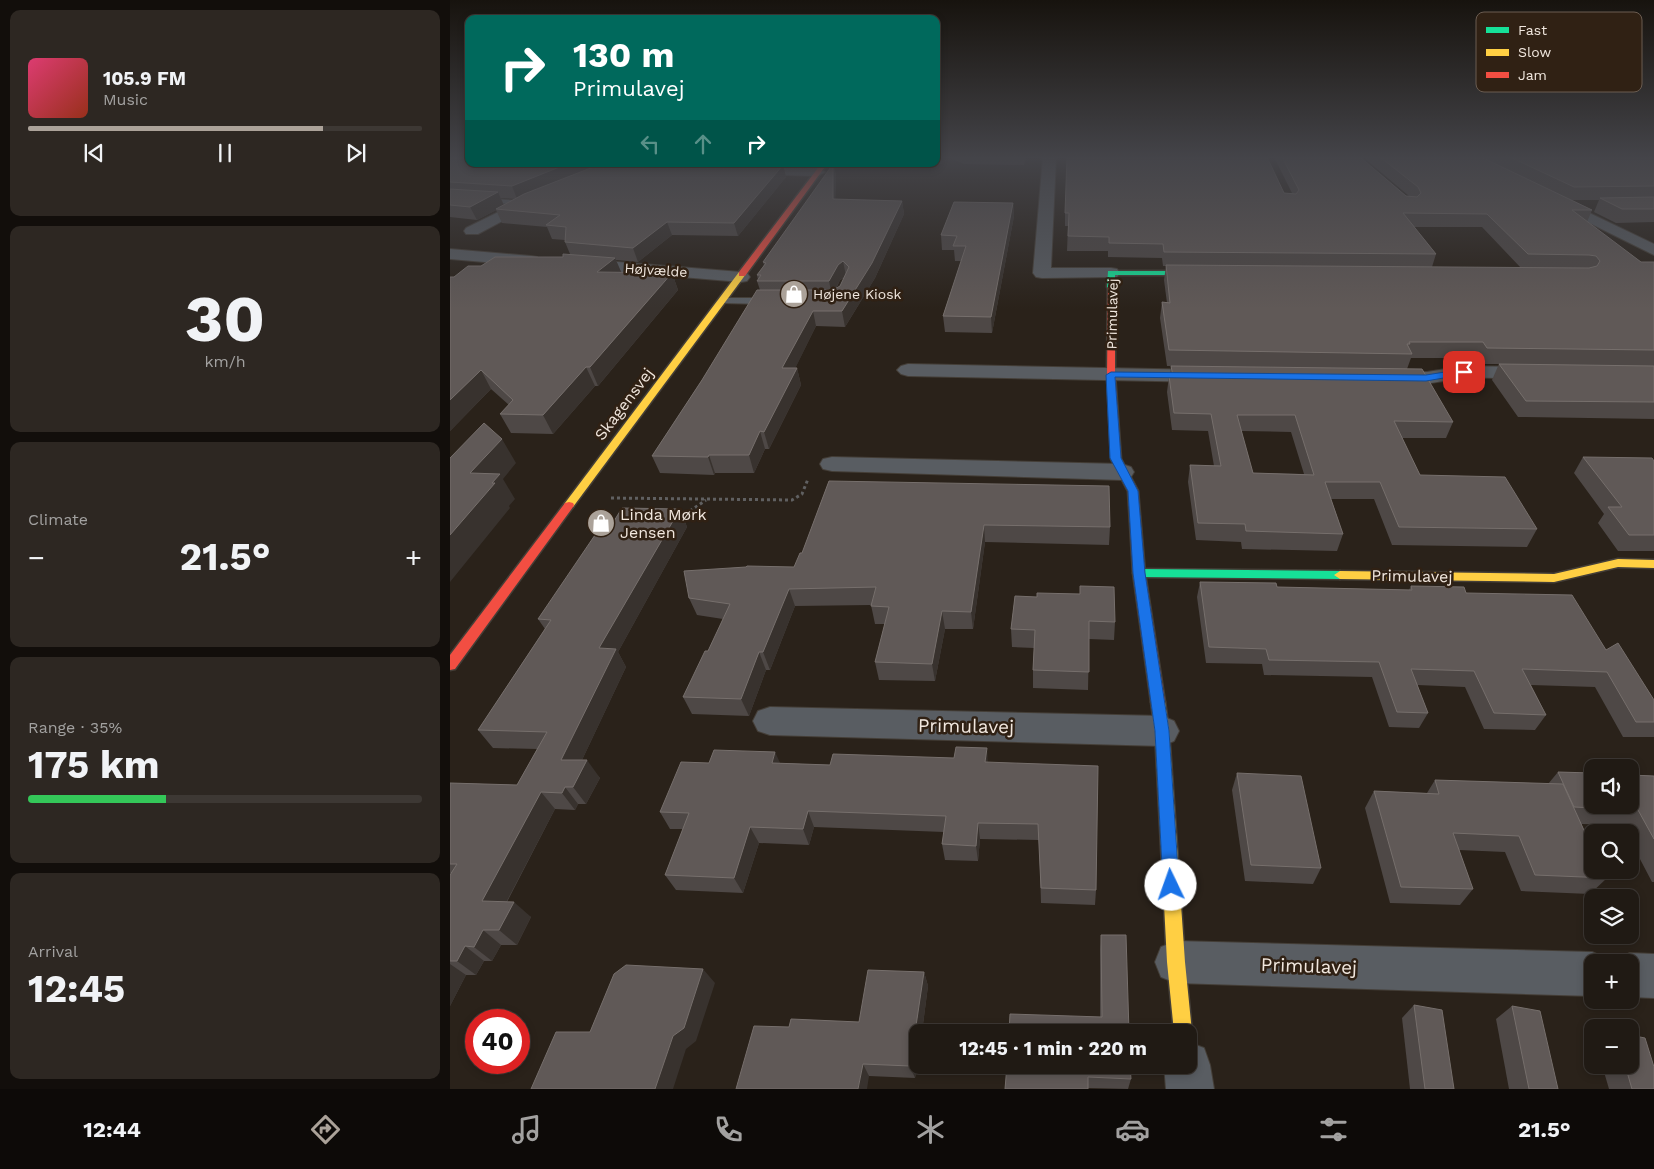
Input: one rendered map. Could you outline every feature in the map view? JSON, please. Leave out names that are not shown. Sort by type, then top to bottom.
[{"type":"street","points":[[472,232],[515,208]]},
{"type":"street","name":"Skagensvej","points":[[450,665],[792,208]]},
{"type":"street","points":[[1046,208],[1042,273],[1111,272]]},
{"type":"street","points":[[1569,208],[1654,250]]},
{"type":"street","points":[[453,257],[547,262]]},
{"type":"street","name":"Højvælde","points":[[566,263],[741,277]]},
{"type":"street","name":"Primulavej","points":[[1183,1024],[1176,962],[1162,731],[1139,573],[1133,491],[1116,458],[1111,375],[1111,272],[1219,273]]},
{"type":"street","points":[[908,370],[1229,376]]},
{"type":"street","points":[[1367,377],[1426,378],[1464,372],[1554,373]]},
{"type":"street","points":[[832,464],[1122,472]]},
{"type":"street","name":"Primulavej","points":[[1139,573],[1554,578],[1618,563],[1654,564]]},
{"type":"street","name":"Primulavej","points":[[770,721],[1162,731]]},
{"type":"street","name":"Primulavej","points":[[1176,962],[1584,974]]},
{"type":"street","points":[[1639,975],[1654,976]]},
{"type":"street","points":[[1188,1074],[1190,1089]]},
{"type":"lane","points":[[723,301],[779,301]]},
{"type":"path","points":[[690,511],[707,499]]},
{"type":"building","points":[[747,208],[734,223],[667,222],[633,248],[565,242],[566,227],[546,225],[560,215],[496,209]]},
{"type":"building","points":[[802,208],[899,208],[872,263],[842,311],[813,311],[782,368],[797,368],[764,432],[760,431],[749,455],[709,455],[708,457],[652,456],[702,380],[757,290],[833,290],[840,286],[849,267],[843,261],[838,265],[829,281],[757,281],[761,275],[757,275],[766,263],[763,262]]},
{"type":"building","points":[[952,208],[1012,208],[991,317],[943,316],[966,246],[953,246],[957,236],[941,235]]},
{"type":"building","points":[[1065,208],[1587,208],[1592,210],[1572,210],[1641,262],[1654,262],[1654,350],[1487,348],[1483,342],[1409,342],[1410,344],[1407,344],[1412,354],[1169,350],[1162,302],[1170,303],[1166,265],[1589,268],[1597,266],[1600,261],[1596,256],[1589,255],[1528,254],[1487,214],[1403,213],[1436,254],[1164,252],[1163,244],[1109,243],[1109,237],[1068,236],[1069,213],[1065,213]]},
{"type":"building","points":[[1620,208],[1654,208],[1654,209]]},
{"type":"building","points":[[563,254],[615,258],[597,272],[672,273],[590,367],[586,367],[543,415],[500,414],[513,400],[481,370],[450,400],[450,277],[454,277],[468,266],[481,266],[495,257],[563,257]]},
{"type":"building","points":[[1499,364],[1654,366],[1654,402],[1526,401]]},
{"type":"building","points":[[1171,366],[1422,369],[1453,422],[1394,421],[1420,475],[1505,477],[1537,529],[1399,527],[1380,482],[1325,482],[1343,534],[1246,531],[1245,524],[1198,523],[1190,465],[1221,466],[1211,414],[1174,413],[1169,376],[1173,376]],"holes":[[[1237,415],[1295,415],[1314,475],[1253,473]]]},
{"type":"building","points":[[484,423],[502,439],[470,473],[500,474],[492,483],[495,483],[450,535],[450,458]]},
{"type":"building","points":[[1583,457],[1652,458],[1654,461],[1654,535],[1629,535],[1608,507],[1622,507]]},
{"type":"building","points":[[829,481],[1109,486],[1110,527],[984,525],[971,612],[942,611],[932,664],[875,662],[889,607],[871,606],[876,587],[789,589],[763,652],[759,652],[741,699],[683,697],[705,651],[708,651],[730,604],[689,598],[684,571],[747,566],[794,567],[800,553],[802,553]]},
{"type":"building","points":[[622,508],[680,509],[599,648],[616,649],[561,760],[587,760],[573,787],[565,787],[562,793],[541,792],[482,901],[514,902],[499,930],[483,930],[474,947],[465,946],[457,961],[450,961],[450,875],[457,864],[450,864],[450,783],[517,785],[547,732],[478,730],[551,620],[538,619],[595,535],[600,535],[609,521],[614,521]]},
{"type":"building","points":[[1200,582],[1276,583],[1277,587],[1412,590],[1411,586],[1464,587],[1466,593],[1572,595],[1606,650],[1618,643],[1654,700],[1654,722],[1636,722],[1607,672],[1522,669],[1546,715],[1494,713],[1474,671],[1411,669],[1428,713],[1397,712],[1379,662],[1269,660],[1266,649],[1209,647]]},
{"type":"building","points":[[1080,586],[1114,587],[1115,622],[1089,621],[1089,672],[1033,670],[1035,630],[1011,629],[1015,596],[1037,597],[1037,593],[1080,594]]},
{"type":"building","points":[[956,747],[987,748],[985,762],[1098,766],[1096,890],[1041,888],[1038,824],[978,823],[976,846],[942,844],[946,816],[808,811],[803,829],[750,827],[734,878],[665,875],[689,813],[660,812],[681,762],[709,763],[714,750],[775,752],[772,763],[830,765],[833,754],[954,758]]},
{"type":"building","points":[[1558,772],[1584,773],[1584,807],[1574,807]]},
{"type":"building","points":[[1237,773],[1301,776],[1321,868],[1251,865]]},
{"type":"building","points":[[1639,775],[1654,776],[1654,839],[1639,812]]},
{"type":"building","points":[[1435,780],[1563,784],[1584,830],[1584,877],[1535,875],[1519,836],[1453,833],[1473,889],[1401,887],[1374,791],[1439,794]]},
{"type":"building","points":[[1101,935],[1126,935],[1129,1024],[1009,1024],[1010,1014],[1102,1017]]},
{"type":"building","points":[[626,965],[703,969],[684,1028],[673,1036],[655,1089],[531,1089],[556,1032],[590,1032],[614,974]]},
{"type":"building","points":[[868,970],[924,972],[916,1024],[909,1024],[909,1066],[863,1064],[858,1089],[736,1089],[754,1026],[789,1027],[791,1019],[859,1022]]},
{"type":"building","points":[[1414,1005],[1442,1010],[1454,1089],[1425,1089]]},
{"type":"building","points":[[1512,1006],[1540,1011],[1558,1089],[1529,1089]]},
{"type":"building","points":[[1639,1037],[1645,1038],[1654,1067],[1654,1089],[1632,1089],[1628,1074],[1639,1074]]},
{"type":"building","points":[[1006,1074],[1131,1074],[1131,1079],[1088,1077],[1088,1089],[1005,1089]]},
{"type":"traffic: fast","points":[[1111,287],[1111,273],[1202,273]]},
{"type":"traffic: fast","points":[[1139,573],[1340,575]]},
{"type":"traffic: slow","points":[[569,505],[742,274]]},
{"type":"traffic: slow","points":[[1340,575],[1554,578],[1618,563],[1654,564]]},
{"type":"traffic: slow","points":[[1158,702],[1162,731],[1176,962],[1182,1024]]},
{"type":"traffic: jam","points":[[742,274],[791,208]]},
{"type":"traffic: jam","points":[[1111,287],[1111,375],[1116,459],[1133,491],[1139,573],[1158,702]]},
{"type":"traffic: jam","points":[[450,665],[569,505]]},
{"type":"place","name":"Højene Kiosk","points":[[794,294]]},
{"type":"place","name":"Linda Mørk Jensen","points":[[601,523]]},
{"type":"route","points":[[1171,885],[1162,731],[1139,573],[1133,491],[1116,458],[1111,375],[1426,378],[1464,372]]}]
